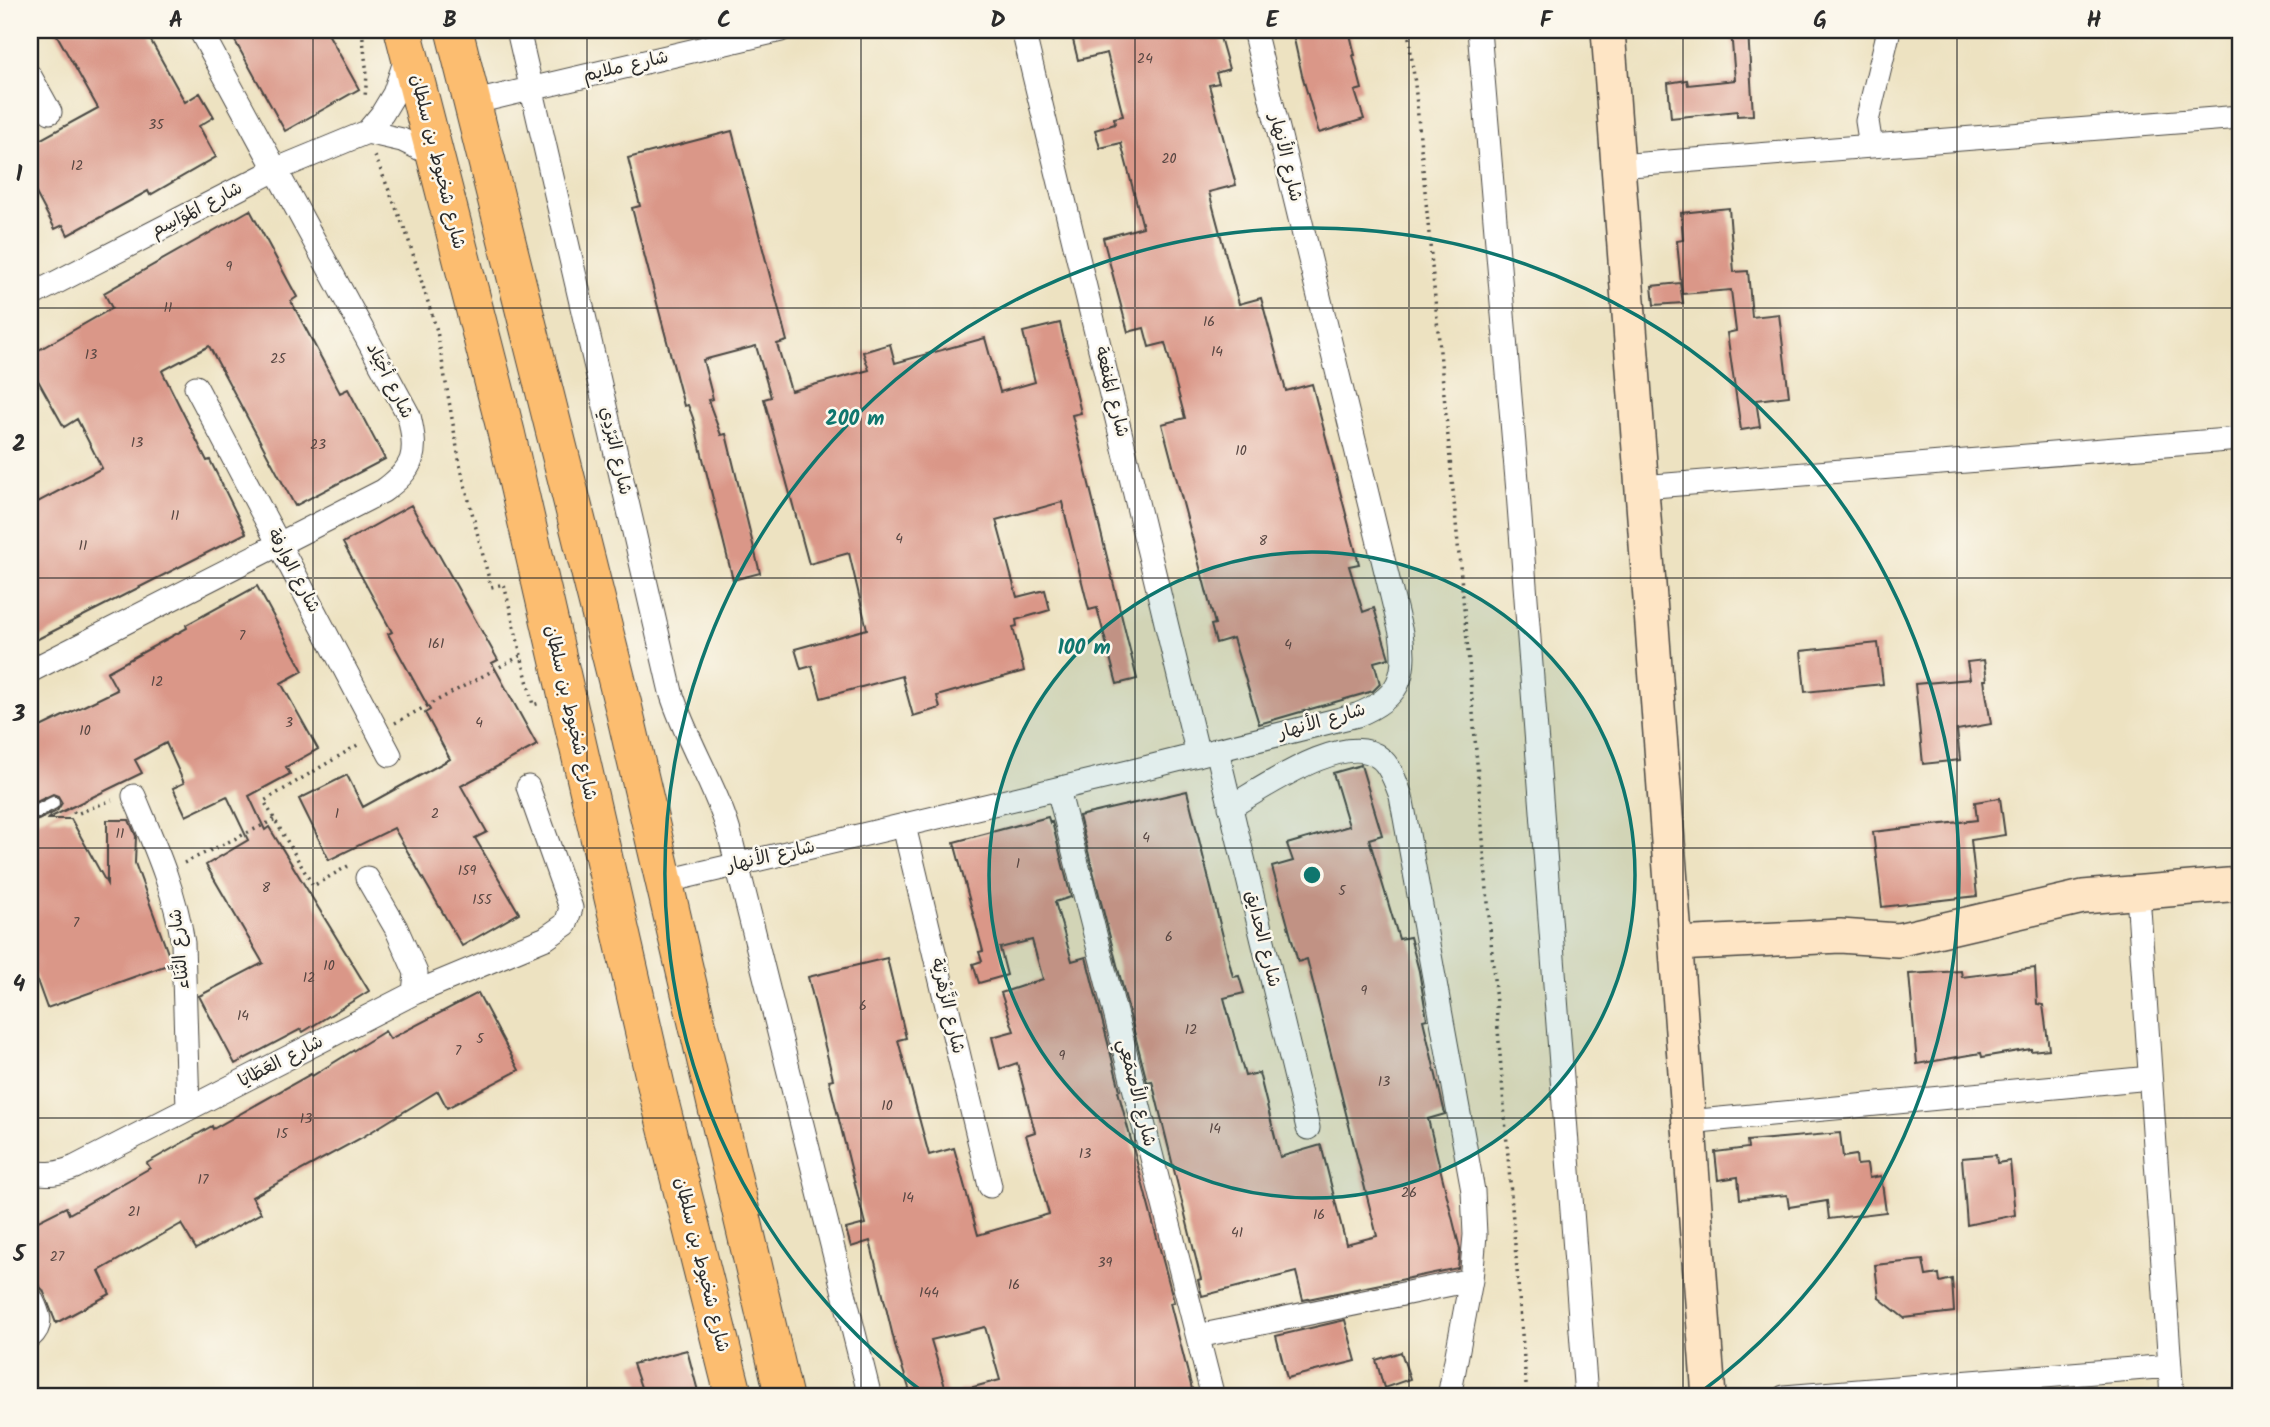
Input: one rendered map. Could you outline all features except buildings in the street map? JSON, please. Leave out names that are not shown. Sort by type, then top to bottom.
[{"type":"main road","points":[[454,30],[624,705],[784,1397]]},
{"type":"main road","name":"شارع شخبوط بن سلطان","points":[[406,39],[506,432],[658,1094],[734,1397]]},
{"type":"street","name":"شارع أجْيَاد","points":[[30,671],[280,546],[383,491],[402,478],[410,465],[413,441],[409,416],[200,30]]},
{"type":"street","name":"شارع البَرْدِي","points":[[518,30],[671,692],[688,740],[723,811],[870,1397]]},
{"type":"street","name":"شارع ملايم","points":[[471,103],[781,30]]},
{"type":"street","name":"شارع المَنفعة","points":[[1023,30],[1208,753]]},
{"type":"street","name":"شارع الأنهار","points":[[663,882],[1357,715],[1387,699],[1397,688],[1404,653],[1254,30]]},
{"type":"street","points":[[1479,30],[1518,492],[1586,1397]]},
{"type":"street","points":[[1608,30],[1709,1397]]},
{"type":"street","points":[[1871,146],[1867,121],[1889,30]]},
{"type":"street","points":[[406,39],[394,94],[367,132],[402,140],[435,156]]},
{"type":"street","points":[[30,76],[50,112]]},
{"type":"street","points":[[1618,166],[2240,117]]},
{"type":"street","name":"شارع المَوَاسِم","points":[[30,296],[275,170],[367,132]]},
{"type":"street","name":"شارع الوارفة","points":[[197,387],[390,755]]},
{"type":"street","points":[[1642,487],[2240,439]]},
{"type":"street","points":[[1230,807],[1332,753],[1363,750],[1381,758],[1394,778],[1403,810],[1473,1191],[1475,1235],[1471,1280],[1449,1397]]},
{"type":"street","name":"شارع الحدايق","points":[[1208,753],[1230,807],[1308,1128]]},
{"type":"street","name":"شارع العَطَايَا","points":[[30,1172],[46,1175],[61,1173],[414,993],[546,937],[566,924],[570,908],[528,787]]},
{"type":"street","name":"شارع الأصمَعِي","points":[[1058,789],[1213,1397]]},
{"type":"street","name":"شارع الثَّنَاء","points":[[134,796],[166,871],[183,943],[188,1109]]},
{"type":"street","name":"شارع الزَّهْريّة","points":[[904,825],[990,1186]]},
{"type":"street","points":[[367,877],[396,928],[416,973],[414,993]]},
{"type":"street","points":[[1676,944],[1840,936],[1898,940],[2083,897],[2240,884]]},
{"type":"street","points":[[2138,894],[2172,1397]]},
{"type":"street","points":[[1688,1122],[2150,1078]]},
{"type":"street","points":[[1198,1336],[1471,1280]]},
{"type":"street","points":[[30,1296],[40,1322],[38,1330],[30,1337]]},
{"type":"street","points":[[1784,1397],[2170,1366]]},
{"type":"lane","points":[[30,815],[53,803]]},
{"type":"path","points":[[362,30],[367,75],[367,132],[381,174],[407,235],[438,331],[469,508],[491,587],[504,584],[533,705]]},
{"type":"path","points":[[1408,30],[1469,662],[1527,1397]]},
{"type":"path","points":[[53,803],[62,801],[76,814],[129,794],[134,796]]},
{"type":"path","points":[[264,801],[313,886],[357,860],[367,877]]},
{"type":"path","points":[[166,871],[274,820]]}]
